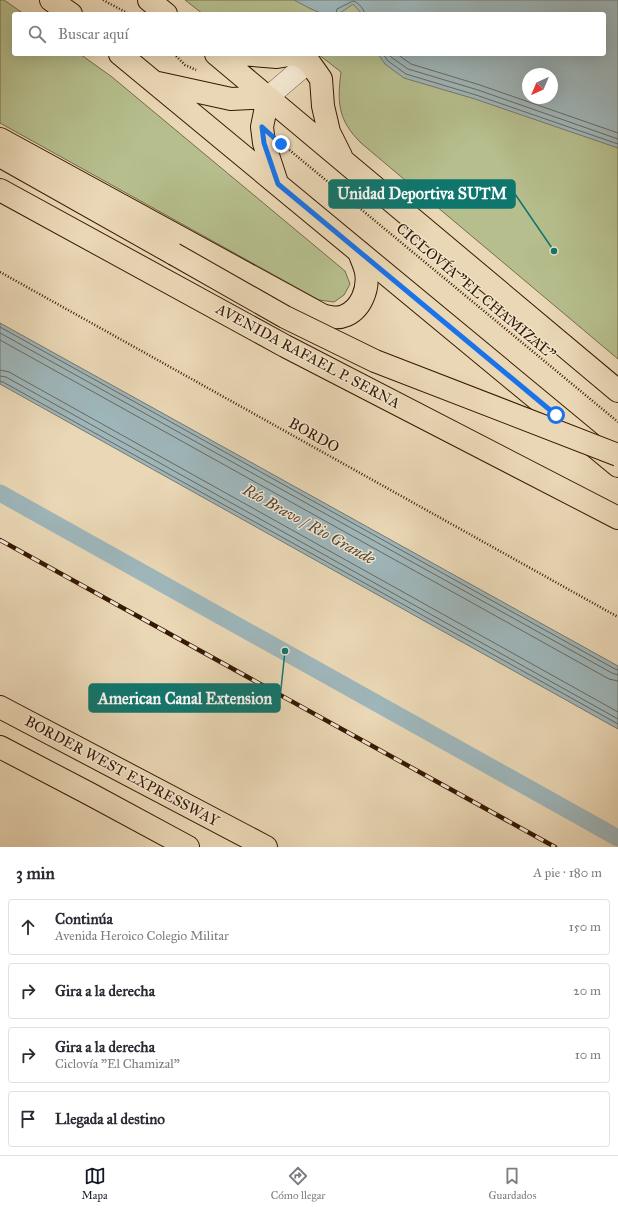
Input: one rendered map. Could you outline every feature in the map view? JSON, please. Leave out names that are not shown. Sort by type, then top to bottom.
[{"type":"main road","points":[[51,0],[67,12]]},
{"type":"main road","points":[[149,0],[164,12]]},
{"type":"main road","points":[[122,56],[618,466]]},
{"type":"main road","points":[[218,56],[617,390]]},
{"type":"main road","points":[[265,56],[283,56]]},
{"type":"main road","points":[[299,56],[309,62],[322,79],[323,106],[329,132],[344,162]]},
{"type":"main road","points":[[155,82],[231,99],[268,97]]},
{"type":"main road","points":[[268,97],[262,127],[264,143],[278,184]]},
{"type":"main road","points":[[0,139],[322,315],[334,318],[343,317],[353,312],[360,302],[365,292],[367,282],[366,271],[359,252]]},
{"type":"main road","name":"AVENIDA RAFAEL P. SERNA","points":[[0,156],[285,317],[369,358],[418,379],[618,455]]},
{"type":"main road","name":"AVENIDA RAFAEL P. SERNA","points":[[0,190],[285,346],[618,518]]},
{"type":"main road","name":"BORDER WEST EXPRESSWAY","points":[[0,707],[266,847]]},
{"type":"main road","points":[[0,747],[188,847]]},
{"type":"lane","points":[[268,97],[309,62]]},
{"type":"path","points":[[103,0],[125,12]]},
{"type":"path","points":[[176,56],[185,65],[198,72]]},
{"type":"path","name":"CICLOVÍA \"EL CHAMIZAL\"","points":[[262,127],[618,422]]},
{"type":"path","name":"BORDO","points":[[0,272],[618,617]]},
{"type":"green space","points":[[0,0],[4,0],[21,12],[12,12],[12,56],[83,56],[112,77],[345,271],[350,284],[344,295],[334,302],[319,300],[0,123]]},
{"type":"green space","points":[[185,0],[618,0],[618,359],[361,143],[353,135],[344,119],[341,110],[339,93],[341,72],[321,56],[606,56],[606,12],[200,12]]},
{"type":"water","points":[[294,0],[618,0],[618,148],[475,99],[404,78],[385,64],[379,56],[606,56],[606,12],[360,12],[353,4],[340,12],[320,12]]},
{"type":"water","name":"Río Bravo / Rio Grande","points":[[0,323],[618,666],[618,729],[0,384]]},
{"type":"waterway","points":[[0,493],[618,838]]},
{"type":"railway","points":[[0,540],[555,847]]},
{"type":"place","name":"Unidad Deportiva SUTM","points":[[554,251]]},
{"type":"place","name":"American Canal Extension","points":[[285,651]]},
{"type":"route","points":[[281,144],[262,127],[268,158],[278,184],[556,415]]}]
